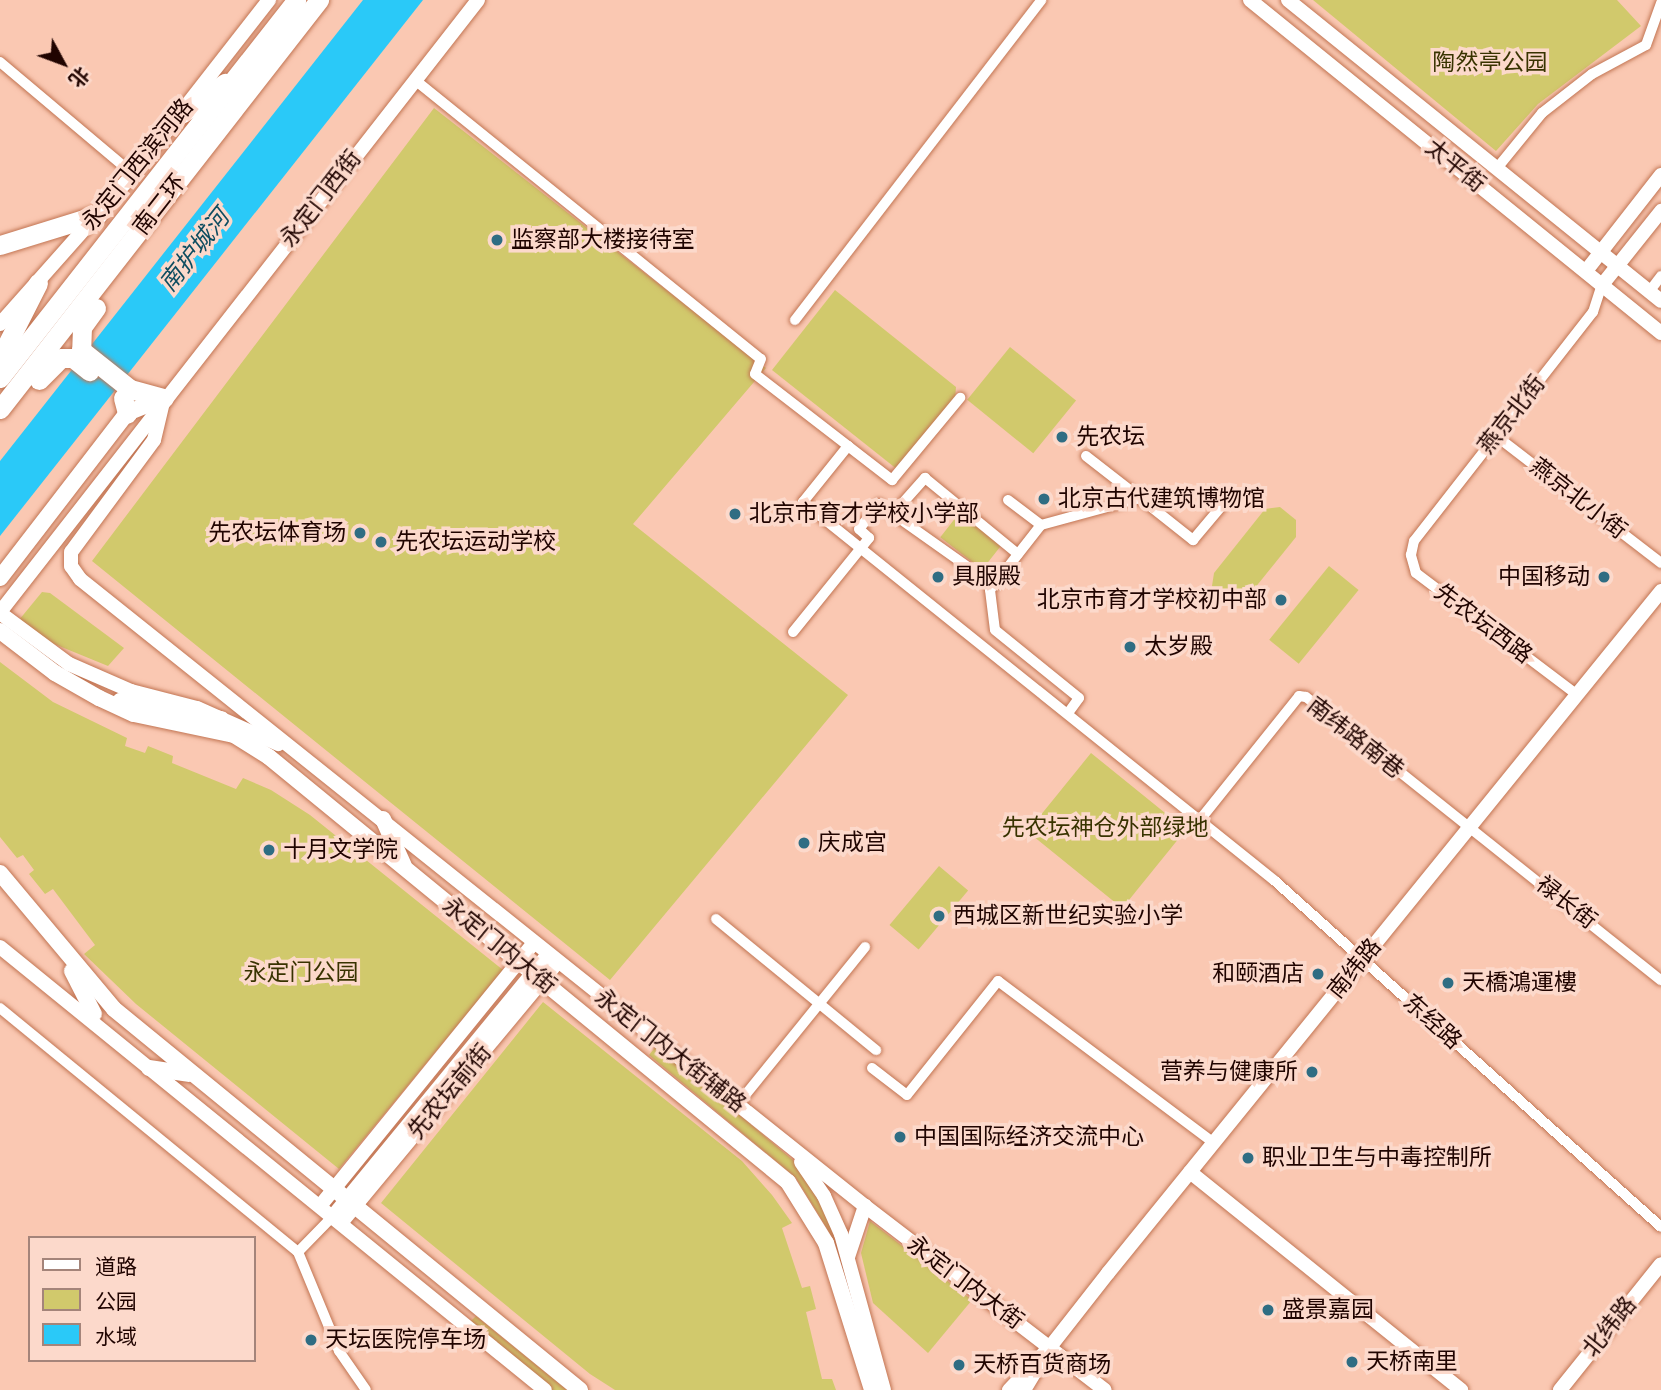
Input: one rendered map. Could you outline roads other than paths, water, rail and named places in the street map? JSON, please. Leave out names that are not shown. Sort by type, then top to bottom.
[{"type":"highway","name":"南二环","points":[[0,378],[296,0]]},
{"type":"highway","name":"南二环","points":[[0,409],[319,0]]},
{"type":"highway","points":[[181,114],[243,70]]},
{"type":"highway","points":[[0,245],[97,215]]},
{"type":"highway","points":[[77,354],[82,327],[121,276],[121,256]]},
{"type":"highway","points":[[0,358],[38,283]]},
{"type":"highway","points":[[77,354],[127,400],[164,398]]},
{"type":"highway","points":[[0,421],[55,362],[77,354]]},
{"type":"main road","points":[[0,578],[127,400]]},
{"type":"main road","name":"永定门内大街","points":[[0,631],[55,673],[99,698],[134,714],[234,735],[269,757],[788,1182],[826,1242],[853,1306],[864,1345],[872,1390]]},
{"type":"main road","points":[[99,698],[221,719]]},
{"type":"main road","points":[[383,819],[407,872]]},
{"type":"main road","points":[[0,873],[63,953],[114,1009],[579,1390]]},
{"type":"main road","points":[[63,953],[94,1014]]},
{"type":"main road","points":[[149,1068],[191,1074]]},
{"type":"street","name":"永定门西滨河路","points":[[0,324],[133,174],[269,0]]},
{"type":"street","name":"永定门西街","points":[[1,607],[136,427],[164,398],[478,0]]},
{"type":"street","points":[[795,320],[1041,0]]},
{"type":"street","name":"太平街","points":[[1250,0],[1661,333]]},
{"type":"street","name":"太平街","points":[[1288,0],[1655,296]]},
{"type":"street","points":[[1498,167],[1542,113],[1592,74],[1646,45],[1661,3]]},
{"type":"street","points":[[0,62],[133,174]]},
{"type":"street","points":[[415,80],[761,359],[755,374],[892,480],[960,398]]},
{"type":"street","points":[[1586,271],[1661,175]]},
{"type":"street","points":[[1602,285],[1661,211]]},
{"type":"street","points":[[1655,296],[1661,276]]},
{"type":"street","name":"燕京北街","points":[[1413,541],[1594,312],[1602,285]]},
{"type":"street","points":[[164,398],[154,440],[77,541],[70,556],[71,566],[80,579],[296,752]]},
{"type":"street","name":"燕京北小街","points":[[1495,435],[1661,563]]},
{"type":"street","name":"东经路","points":[[848,446],[803,502],[1068,713],[1363,959],[1661,1227]]},
{"type":"street","points":[[1086,456],[1193,540],[1225,502]]},
{"type":"street","points":[[892,514],[925,478],[1017,554]]},
{"type":"street","points":[[990,590],[1041,525],[1140,498]]},
{"type":"street","points":[[1008,500],[1041,525]]},
{"type":"street","points":[[793,632],[869,538],[859,529],[879,504],[919,536],[936,541],[989,582],[995,629],[1079,698],[1068,713]]},
{"type":"street","name":"先农坛西路","points":[[1413,541],[1411,555],[1416,573],[1576,694]]},
{"type":"street","name":"南纬路","points":[[1024,1390],[1049,1348],[1661,591]]},
{"type":"street","points":[[1,607],[69,664],[131,691],[221,719],[296,752]]},
{"type":"street","name":"南纬路南巷","points":[[1199,821],[1299,696],[1306,697],[1469,828]]},
{"type":"street","name":"永定门内大街辅路","points":[[296,752],[781,1140]]},
{"type":"street","name":"禄长街","points":[[1469,828],[1661,979]]},
{"type":"street","points":[[716,919],[876,1050]]},
{"type":"street","points":[[0,947],[545,1390]]},
{"type":"street","points":[[738,1104],[865,947]]},
{"type":"street","name":"先农坛前街","points":[[330,1214],[546,952]]},
{"type":"street","name":"先农坛前街","points":[[330,1214],[546,952]]},
{"type":"street","points":[[872,1068],[907,1095],[998,981],[1214,1143]]},
{"type":"street","points":[[0,1008],[302,1249],[339,1350],[366,1390]]},
{"type":"street","points":[[94,1014],[120,1042]]},
{"type":"street","points":[[781,1140],[824,1196],[848,1257],[853,1306]]},
{"type":"street","name":"永定门内大街","points":[[781,1140],[1104,1390]]},
{"type":"street","points":[[1190,1172],[1461,1390]]},
{"type":"street","points":[[848,1257],[865,1206]]},
{"type":"street","points":[[302,1249],[330,1214]]},
{"type":"street","name":"北纬路","points":[[1560,1390],[1661,1264]]},
{"type":"street","points":[[864,1345],[884,1390]]},
{"type":"street","name":"南纬路","points":[[1009,1390],[1029,1364],[1049,1348]]},
{"type":"water","name":"南护城河","points":[[363,0],[423,0],[0,536],[0,461]]},
{"type":"place","name":"监察部大楼接待室","points":[[497,240]]},
{"type":"place","name":"先农坛","points":[[1062,437]]},
{"type":"place","name":"北京古代建筑博物馆","points":[[1044,499]]},
{"type":"place","name":"北京市育才学校小学部","points":[[735,514]]},
{"type":"place","name":"先农坛体育场","points":[[360,533]]},
{"type":"place","name":"先农坛运动学校","points":[[381,542]]},
{"type":"place","name":"具服殿","points":[[938,577]]},
{"type":"place","name":"中国移动","points":[[1604,577]]},
{"type":"place","name":"北京市育才学校初中部","points":[[1281,600]]},
{"type":"place","name":"太岁殿","points":[[1130,647]]},
{"type":"place","name":"庆成宫","points":[[804,843]]},
{"type":"place","name":"十月文学院","points":[[269,850]]},
{"type":"place","name":"西城区新世纪实验小学","points":[[939,916]]},
{"type":"place","name":"和颐酒店","points":[[1318,974]]},
{"type":"place","name":"天橋鴻運樓","points":[[1448,983]]},
{"type":"place","name":"营养与健康所","points":[[1312,1072]]},
{"type":"place","name":"中国国际经济交流中心","points":[[900,1137]]},
{"type":"place","name":"职业卫生与中毒控制所","points":[[1248,1158]]},
{"type":"place","name":"盛景嘉园","points":[[1268,1310]]},
{"type":"place","name":"天坛医院停车场","points":[[311,1340]]},
{"type":"place","name":"天桥南里","points":[[1352,1362]]},
{"type":"place","name":"天桥百货商场","points":[[959,1365]]},
{"type":"park label","name":"陶然亭公园","points":[[1490,63]]},
{"type":"park label","name":"先农坛神仓外部绿地","points":[[1105,828]]},
{"type":"park label","name":"永定门公园","points":[[301,973]]}]
